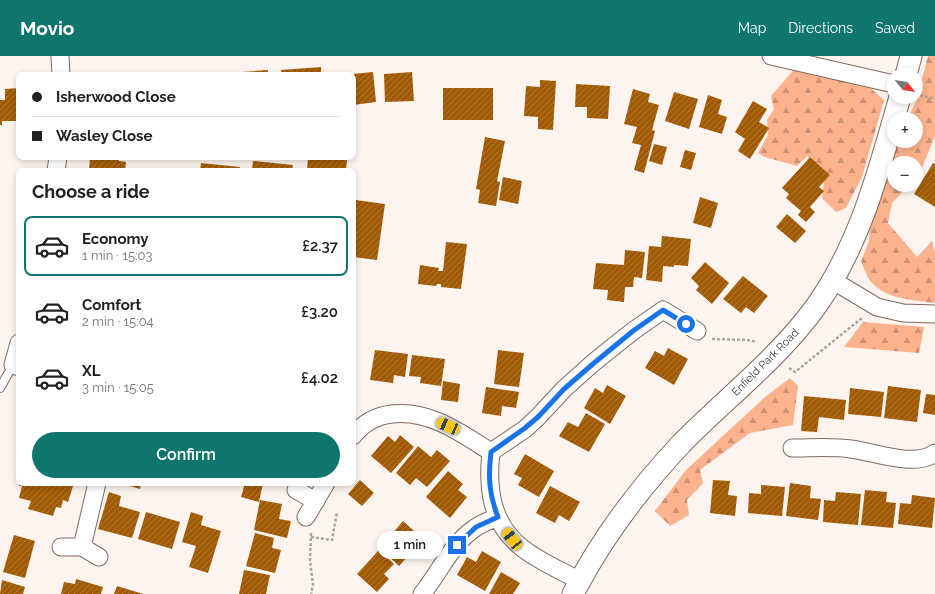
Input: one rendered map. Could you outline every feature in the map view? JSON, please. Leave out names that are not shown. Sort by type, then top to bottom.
[{"type":"street","points":[[60,56],[61,72]]},
{"type":"street","points":[[771,56],[887,82]]},
{"type":"street","points":[[908,68],[911,56]]},
{"type":"street","name":"Enfield Park Road","points":[[576,587],[604,542],[646,482],[682,444],[775,355],[817,304],[832,280],[857,233],[869,202],[898,104]]},
{"type":"street","points":[[832,280],[877,307],[903,313],[935,314]]},
{"type":"street","points":[[576,587],[521,548],[504,529],[493,504],[490,488],[489,471],[491,452],[525,428],[538,417],[564,389],[594,363],[633,331],[663,310],[698,331]]},
{"type":"street","points":[[356,432],[369,420],[384,415],[414,414],[427,417],[455,429],[491,452]]},
{"type":"street","points":[[792,448],[850,449],[906,460],[935,454]]},
{"type":"street","points":[[82,547],[96,486]]},
{"type":"street","points":[[306,517],[324,486]]},
{"type":"street","points":[[296,490],[316,501]]},
{"type":"street","points":[[422,594],[445,560],[468,533],[476,527],[498,517]]},
{"type":"street","points":[[61,547],[82,547],[99,557]]},
{"type":"lane","points":[[0,388],[16,366]]},
{"type":"path","points":[[923,96],[935,99]]},
{"type":"path","points":[[787,367],[795,372],[877,307]]},
{"type":"path","points":[[698,331],[708,338],[747,340],[756,342]]},
{"type":"path","points":[[311,537],[332,540],[337,512]]},
{"type":"path","points":[[306,517],[311,522],[310,560],[313,585],[312,594]]},
{"type":"green space","points":[[928,56],[935,56],[935,136],[923,165],[923,156],[892,156],[895,148],[923,148],[923,112],[911,112],[915,104],[923,104],[923,75]]},
{"type":"green space","points":[[797,66],[867,85],[884,100],[862,177],[846,208],[836,212],[822,198],[825,174],[807,156],[797,166],[765,157],[758,153],[768,135],[767,120],[774,109],[771,96]]},
{"type":"green space","points":[[887,171],[887,192],[902,192],[892,203],[888,223],[917,257],[932,241],[935,252],[935,303],[893,296],[878,289],[870,281],[861,261],[869,241],[870,217]]},
{"type":"green space","points":[[863,322],[924,327],[919,353],[844,347]]},
{"type":"green space","points":[[790,378],[798,386],[793,425],[750,433],[700,470],[703,483],[687,500],[689,515],[670,526],[655,511],[686,470],[765,397]]},
{"type":"building","points":[[321,67],[321,72],[281,72],[281,70]]},
{"type":"building","points":[[268,70],[268,72],[242,72]]},
{"type":"building","points":[[373,72],[376,102],[356,105],[356,74]]},
{"type":"building","points":[[412,72],[414,101],[385,102],[384,74]]},
{"type":"building","points":[[540,80],[556,81],[553,130],[538,129],[538,117],[524,116],[526,86],[540,87]]},
{"type":"building","points":[[576,84],[610,86],[608,119],[587,118],[587,107],[575,107]]},
{"type":"building","points":[[16,88],[16,121],[2,121],[2,125],[0,125],[0,100],[5,100],[5,89]]},
{"type":"building","points":[[443,88],[493,88],[493,120],[443,120]]},
{"type":"building","points":[[633,89],[650,94],[648,102],[659,105],[652,130],[655,131],[644,173],[634,170],[641,145],[632,143],[637,127],[624,124]]},
{"type":"building","points":[[674,92],[698,99],[689,129],[665,121]]},
{"type":"building","points":[[708,95],[722,100],[718,114],[727,117],[722,134],[699,127]]},
{"type":"building","points":[[753,101],[767,109],[759,122],[769,128],[750,159],[738,151],[745,139],[735,132]]},
{"type":"building","points":[[485,137],[505,141],[497,181],[500,182],[496,206],[478,203],[480,190],[476,189]]},
{"type":"building","points":[[654,144],[667,147],[662,165],[649,161]]},
{"type":"building","points":[[685,150],[696,153],[691,170],[680,167]]},
{"type":"building","points":[[810,157],[830,175],[819,187],[824,191],[810,207],[815,212],[806,222],[798,215],[801,211],[786,198],[789,194],[782,188]]},
{"type":"building","points":[[90,160],[119,160],[126,162],[125,168],[89,168]]},
{"type":"building","points":[[308,160],[347,160],[346,168],[307,168]]},
{"type":"building","points":[[253,161],[293,165],[292,168],[252,168]]},
{"type":"building","points":[[201,163],[240,167],[240,168],[200,168]]},
{"type":"building","points":[[933,163],[935,164],[935,207],[914,194],[915,192],[923,192],[923,179]]},
{"type":"building","points":[[503,177],[522,181],[518,204],[499,200]]},
{"type":"building","points":[[700,197],[718,203],[711,228],[693,223]]},
{"type":"building","points":[[356,200],[385,204],[377,260],[356,257]]},
{"type":"building","points":[[787,214],[806,231],[795,243],[776,227]]},
{"type":"building","points":[[662,236],[691,239],[688,266],[663,266],[662,282],[646,280],[649,246],[661,247]]},
{"type":"building","points":[[446,242],[467,244],[461,289],[441,287],[441,284],[437,284],[436,286],[418,284],[420,265],[439,268],[438,271],[443,271]]},
{"type":"building","points":[[625,250],[645,252],[642,278],[634,277],[633,287],[625,287],[624,302],[607,300],[608,290],[593,289],[596,263],[624,265]]},
{"type":"building","points":[[705,262],[729,283],[712,304],[696,290],[699,286],[691,278]]},
{"type":"building","points":[[743,276],[768,296],[754,313],[746,307],[741,313],[723,299]]},
{"type":"building","points":[[668,348],[688,359],[674,385],[645,368],[655,351],[664,356]]},
{"type":"building","points":[[375,350],[408,354],[405,377],[394,375],[393,383],[370,380]]},
{"type":"building","points":[[498,350],[524,353],[519,387],[494,384]]},
{"type":"building","points":[[412,355],[445,359],[441,386],[420,383],[421,377],[409,376]]},
{"type":"building","points":[[443,381],[460,384],[458,402],[441,400]]},
{"type":"building","points":[[607,385],[626,396],[610,424],[584,408],[595,388],[603,393]]},
{"type":"building","points":[[888,386],[921,390],[917,422],[884,418]]},
{"type":"building","points":[[486,387],[519,392],[516,408],[502,406],[501,416],[482,413]]},
{"type":"building","points":[[850,388],[884,392],[881,417],[848,414]]},
{"type":"building","points":[[926,394],[935,395],[935,415],[923,413]]},
{"type":"building","points":[[804,396],[846,400],[844,420],[819,417],[817,432],[801,431]]},
{"type":"building","points":[[586,413],[605,424],[589,452],[559,436],[568,422],[578,427]]},
{"type":"building","points":[[400,435],[414,447],[391,473],[371,456],[388,436],[395,442]]},
{"type":"building","points":[[418,446],[431,457],[437,450],[450,461],[427,487],[416,478],[410,485],[396,473]]},
{"type":"building","points":[[525,454],[554,471],[539,497],[518,485],[522,478],[514,474]]},
{"type":"building","points":[[448,471],[463,484],[458,490],[467,497],[450,518],[426,497]]},
{"type":"building","points":[[360,480],[374,493],[362,506],[348,494]]},
{"type":"building","points":[[713,480],[730,481],[728,495],[737,496],[735,516],[710,513]]},
{"type":"building","points":[[790,483],[811,486],[810,498],[821,499],[818,520],[786,516]]},
{"type":"building","points":[[761,485],[785,487],[782,516],[748,513],[749,493],[761,494]]},
{"type":"building","points":[[22,486],[73,486],[68,502],[63,500],[61,508],[56,507],[53,516],[28,509],[31,501],[19,498]]},
{"type":"building","points":[[130,486],[140,486],[140,489]]},
{"type":"building","points":[[244,486],[262,486],[259,502],[241,497]]},
{"type":"building","points":[[550,486],[580,502],[569,521],[559,515],[555,523],[536,513]]},
{"type":"building","points":[[865,490],[887,492],[886,502],[896,503],[893,528],[861,525]]},
{"type":"building","points":[[109,492],[121,496],[119,506],[140,512],[132,538],[98,529]]},
{"type":"building","points":[[836,492],[861,494],[858,525],[823,522],[824,500],[835,501]]},
{"type":"building","points":[[912,495],[935,498],[932,528],[898,524],[900,503],[911,504]]},
{"type":"building","points":[[260,500],[282,504],[279,519],[291,521],[287,538],[254,530]]},
{"type":"building","points":[[146,512],[180,522],[172,549],[138,539]]},
{"type":"building","points":[[191,512],[203,516],[201,525],[221,531],[208,573],[189,567],[196,546],[182,542]]},
{"type":"building","points":[[403,521],[423,539],[399,566],[380,548]]},
{"type":"building","points":[[255,533],[274,538],[272,548],[281,550],[275,573],[246,566]]},
{"type":"building","points":[[14,535],[35,541],[25,578],[3,572]]},
{"type":"building","points":[[379,550],[394,564],[384,574],[389,579],[377,592],[357,574]]},
{"type":"building","points":[[482,551],[501,562],[485,591],[457,575],[467,557],[476,562]]},
{"type":"building","points":[[244,570],[270,575],[266,594],[239,594]]},
{"type":"building","points":[[501,572],[520,583],[513,594],[489,594]]},
{"type":"building","points":[[76,579],[103,587],[101,594],[61,594],[64,582],[75,584]]},
{"type":"building","points":[[2,580],[25,587],[23,594],[0,594]]},
{"type":"building","points":[[117,586],[143,594],[114,594]]},
{"type":"route","points":[[457,545],[476,527],[498,517],[493,504],[490,488],[489,471],[491,452],[525,428],[538,417],[564,389],[594,363],[633,331],[663,310],[686,324]]}]
